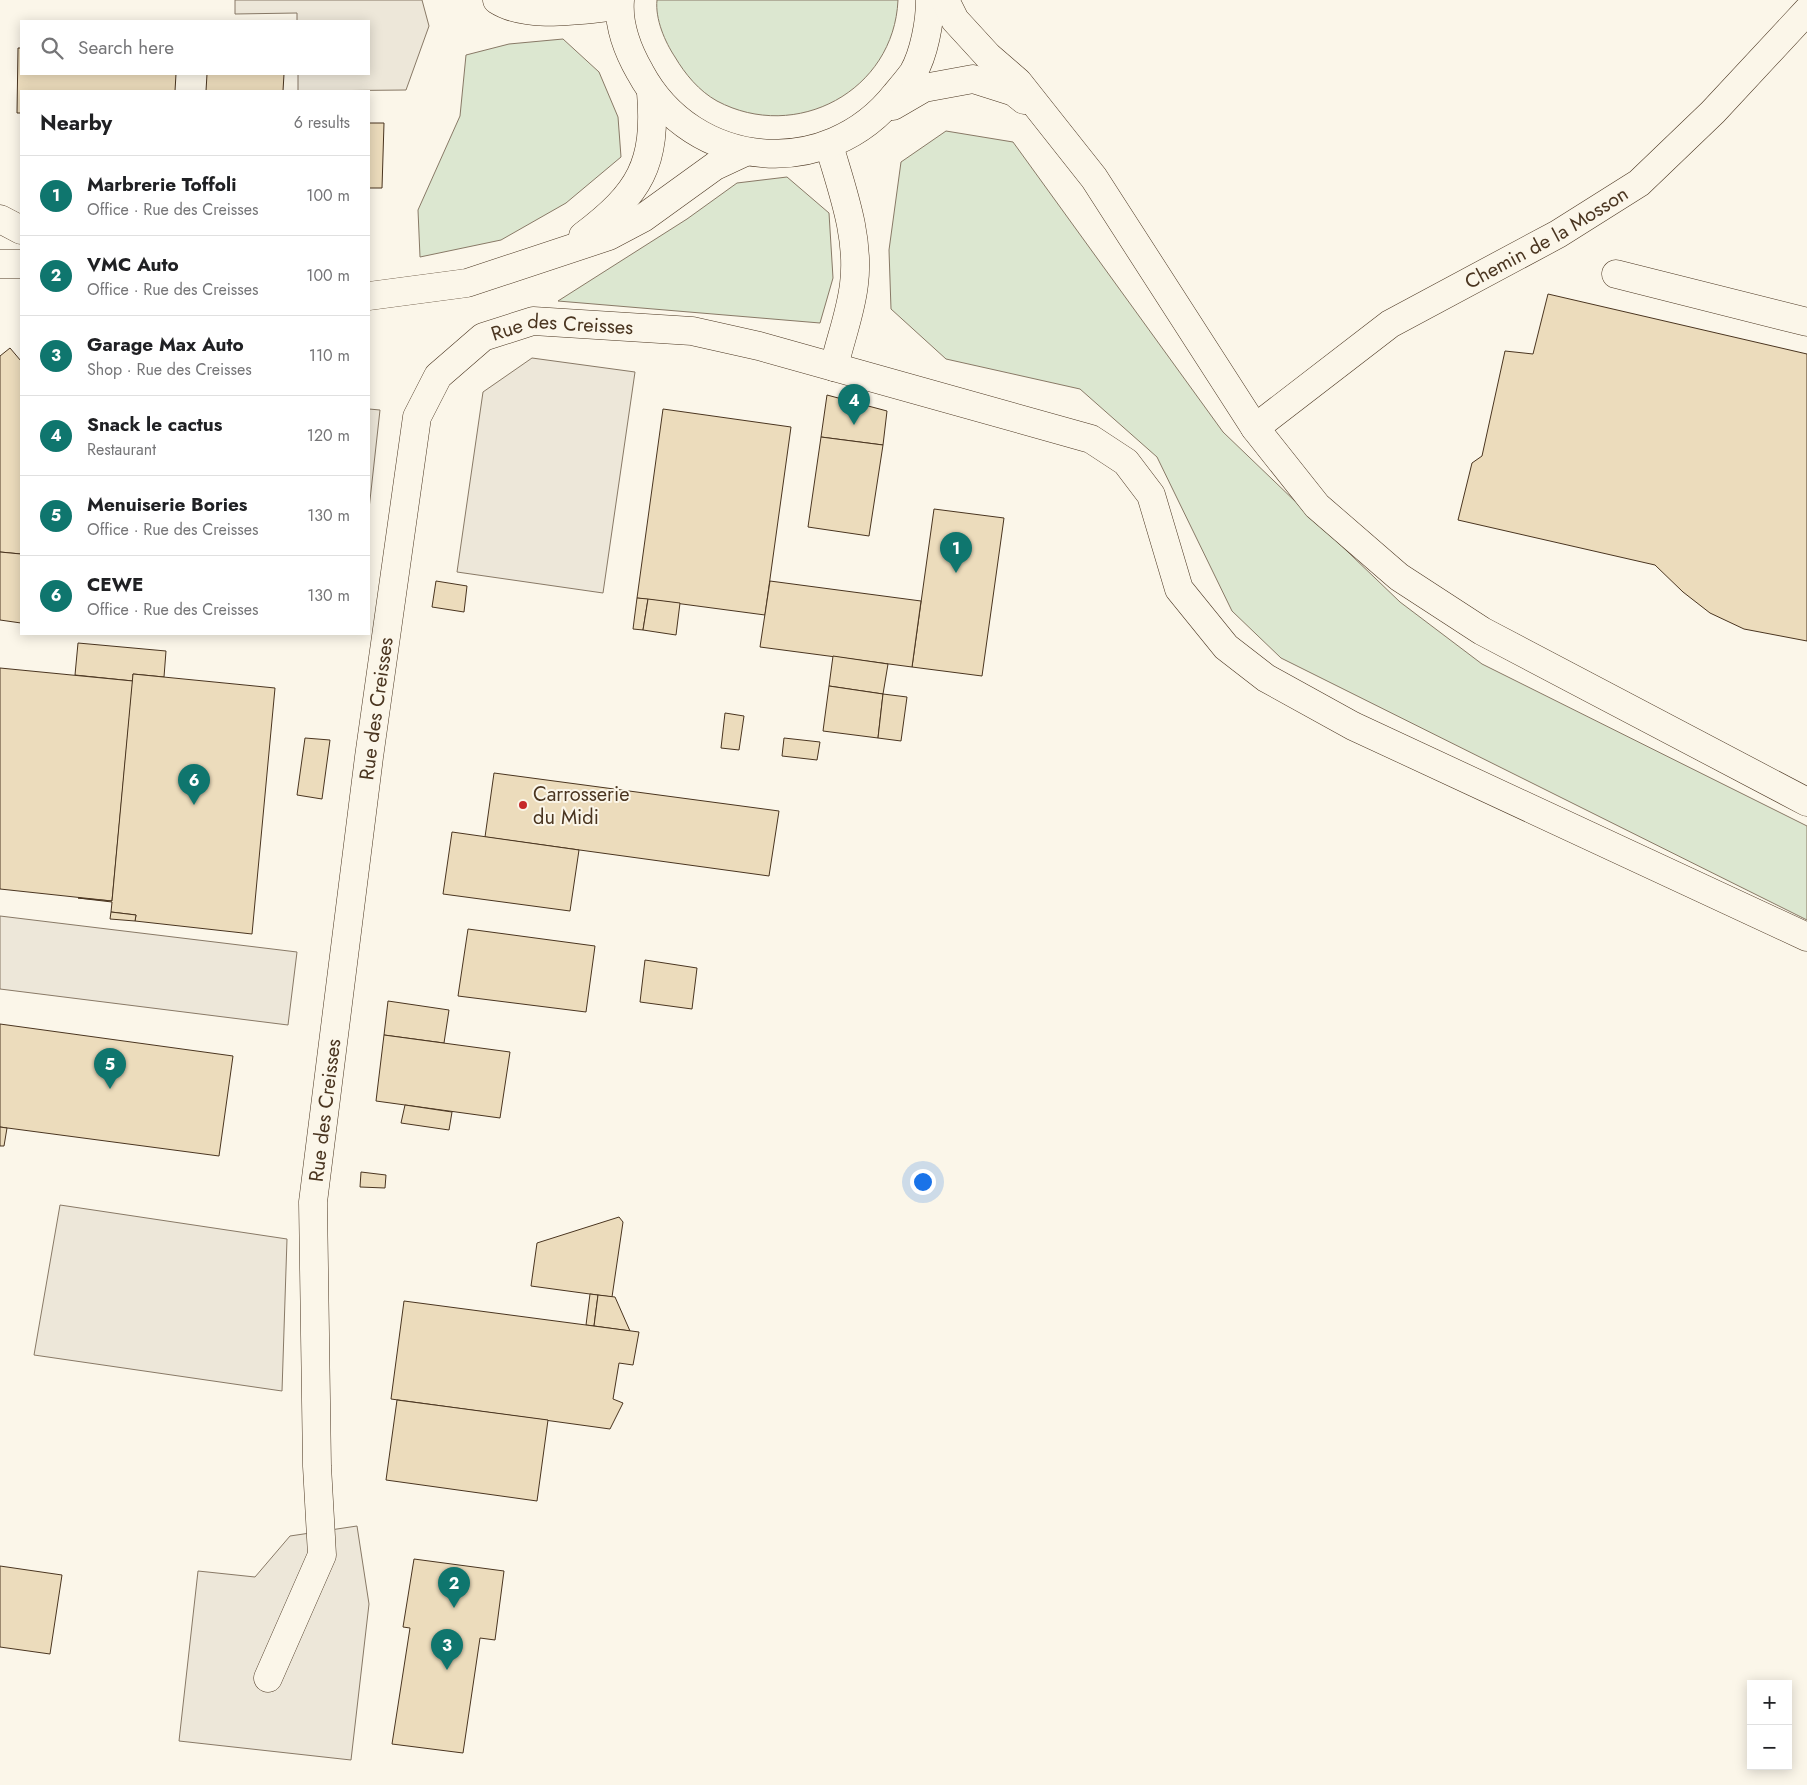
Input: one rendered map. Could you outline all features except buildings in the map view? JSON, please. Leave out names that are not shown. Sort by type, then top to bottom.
[{"type":"street","points":[[497,0],[504,4],[530,11],[566,11],[620,3],[628,52],[650,92],[676,120],[709,140],[745,152],[788,154],[829,145],[857,131],[881,113],[924,88],[973,79],[1014,92],[1053,125]]},
{"type":"street","points":[[881,113],[913,72],[930,22],[930,0]]},
{"type":"street","points":[[945,0],[955,20],[988,56],[1018,82],[1094,178],[1256,428],[1317,506],[1399,578],[1482,631],[1807,802]]},
{"type":"street","name":"Chemin de la Mosson","points":[[1256,428],[1390,324],[1558,234],[1638,183],[1713,112],[1807,11]]},
{"type":"street","points":[[561,252],[603,221],[635,187],[650,152],[653,125],[650,92]]},
{"type":"street","points":[[829,145],[848,210],[855,245],[854,285],[834,367]]},
{"type":"street","points":[[370,296],[467,283],[609,236],[643,218],[715,166],[745,152]]},
{"type":"street","points":[[0,219],[20,229]]},
{"type":"street","points":[[0,264],[20,264]]},
{"type":"street","points":[[1616,274],[1807,322]]},
{"type":"street","name":"Rue des Creisses","points":[[268,1678],[322,1555],[317,1466],[313,1202],[369,757],[417,418],[438,376],[483,338],[532,321],[692,331],[834,367],[1091,439],[1126,462],[1151,495],[1179,589],[1226,647],[1266,678],[1353,726],[1807,937]]},
{"type":"green space","points":[[657,0],[898,0],[892,32],[879,60],[860,83],[836,100],[808,111],[778,116],[747,112],[717,101],[698,87],[683,70],[671,51],[659,22]]},
{"type":"green space","points":[[563,39],[599,72],[618,117],[621,157],[566,203],[501,240],[420,257],[418,210],[460,116],[466,55],[509,44]]},
{"type":"green space","points":[[946,131],[1013,142],[1223,432],[1400,602],[1482,664],[1807,826],[1807,920],[1281,658],[1232,611],[1157,457],[1080,389],[946,359],[891,309],[889,250],[901,162]]},
{"type":"green space","points":[[787,177],[829,213],[833,278],[820,323],[558,301],[687,219],[737,183]]},
{"type":"shaded area","points":[[235,0],[422,0],[429,26],[406,90],[298,90],[298,75],[370,75],[370,20],[297,20],[297,13],[235,14]]},
{"type":"shaded area","points":[[532,358],[635,372],[603,593],[457,572],[483,392]]},
{"type":"shaded area","points":[[370,409],[380,410],[370,500]]},
{"type":"shaded area","points":[[0,916],[297,952],[288,1025],[0,989]]},
{"type":"shaded area","points":[[60,1205],[287,1239],[282,1391],[34,1355]]},
{"type":"shaded area","points":[[357,1526],[369,1604],[351,1760],[179,1741],[198,1571],[255,1577],[290,1536]]},
{"type":"place","name":"Snack le cactus","points":[[854,425]]},
{"type":"place","name":"Marbrerie Toffoli","points":[[956,573]]},
{"type":"place","name":"CEWE","points":[[194,805]]},
{"type":"place","name":"Carrosserie du Midi","points":[[523,805]]},
{"type":"place","name":"Menuiserie Bories","points":[[110,1089]]},
{"type":"place","name":"VMC Auto","points":[[454,1608]]},
{"type":"place","name":"Garage Max Auto","points":[[447,1670]]}]
